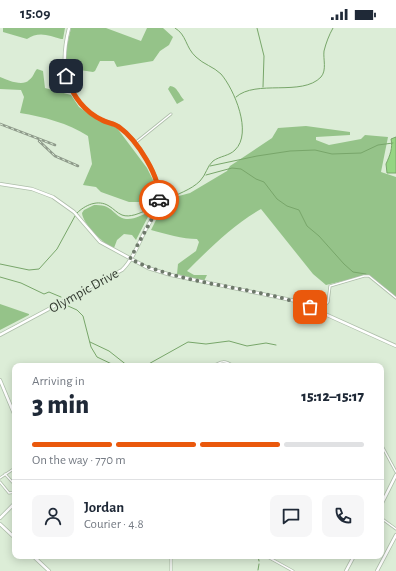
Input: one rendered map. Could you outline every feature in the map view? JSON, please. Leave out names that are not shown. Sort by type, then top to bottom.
[{"type":"street","name":"Olympic Drive","points":[[0,335],[125,268],[154,215],[158,204],[158,186],[155,176],[135,143],[117,126],[96,117],[78,101],[72,92],[64,68],[64,53],[69,28]]},
{"type":"street","points":[[135,143],[171,114]]},
{"type":"street","points":[[0,184],[32,189],[53,197],[74,212],[100,242],[130,259],[164,273],[296,301],[396,346]]},
{"type":"street","points":[[319,312],[328,302],[330,286],[364,276],[369,276],[396,298]]},
{"type":"street","points":[[0,380],[12,409]]},
{"type":"street","points":[[384,450],[396,473],[384,499]]},
{"type":"street","points":[[0,478],[12,470]]},
{"type":"street","points":[[5,474],[12,481]]},
{"type":"street","points":[[0,482],[9,493],[12,492]]},
{"type":"street","points":[[0,518],[12,506]]},
{"type":"street","points":[[384,520],[396,529]]},
{"type":"street","points":[[0,524],[12,535]]},
{"type":"street","points":[[384,558],[396,535]]},
{"type":"street","points":[[36,559],[49,571]]},
{"type":"street","points":[[171,559],[171,571]]},
{"type":"street","points":[[271,559],[293,571]]},
{"type":"street","points":[[346,571],[353,559]]},
{"type":"street","points":[[377,571],[383,559]]},
{"type":"shaded area","points":[[3,28],[65,28],[63,39],[39,34],[27,39],[3,32]]},
{"type":"shaded area","points":[[71,28],[106,28],[141,41],[147,28],[163,28],[173,37],[169,45],[160,51],[153,61],[117,67],[114,61],[100,61],[93,72],[73,69],[66,71],[66,50]]},
{"type":"shaded area","points":[[37,69],[43,71],[45,88],[71,95],[79,107],[96,119],[117,128],[147,168],[154,182],[156,192],[141,202],[129,202],[101,192],[96,187],[83,185],[92,164],[88,136],[72,127],[56,121],[20,113],[24,97],[21,90],[0,89],[0,77],[23,83],[30,79]]},
{"type":"shaded area","points":[[170,86],[176,89],[184,100],[177,104],[168,89]]},
{"type":"shaded area","points":[[306,126],[350,132],[350,135],[316,137],[316,140],[329,145],[361,139],[365,135],[388,137],[381,172],[396,177],[396,297],[368,275],[326,285],[313,274],[261,209],[232,229],[187,271],[194,275],[207,275],[204,281],[177,274],[178,264],[196,251],[199,242],[197,239],[168,235],[151,230],[161,210],[175,203],[173,201],[175,197],[190,193],[227,171],[230,166],[272,138],[278,128]]},
{"type":"shaded area","points":[[396,137],[396,173],[387,173],[386,164],[390,155],[391,139]]},
{"type":"shaded area","points":[[94,205],[105,206],[126,219],[136,218],[151,211],[136,240],[132,235],[124,234],[117,240],[114,248],[94,233],[83,217],[82,213],[84,210]]},
{"type":"shaded area","points":[[0,304],[29,314],[29,315],[0,330]]},
{"type":"waterway","points":[[162,200],[166,200],[188,189],[202,179],[209,165],[213,161],[230,154],[235,150],[240,142],[242,133],[240,111],[226,81],[221,74],[202,62],[192,53],[182,34],[175,28]]},
{"type":"waterway","points":[[257,28],[264,56],[263,87]]},
{"type":"waterway","points":[[236,97],[255,89],[303,86],[313,83],[323,74],[324,51],[333,28]]},
{"type":"waterway","points":[[210,166],[290,151],[315,150],[332,154],[361,153],[378,145],[393,143]]},
{"type":"waterway","points":[[206,175],[232,168],[241,169],[256,179],[264,182],[277,199],[287,206],[299,210],[307,226],[319,236],[344,264],[353,272],[366,274]]},
{"type":"waterway","points":[[77,213],[88,205],[100,203],[109,206],[122,215],[132,216],[147,210],[147,205],[155,201]]},
{"type":"waterway","points":[[0,264],[29,270],[39,269],[57,249],[75,216]]},
{"type":"waterway","points":[[0,277],[21,283],[44,294],[49,292],[61,297]]},
{"type":"waterway","points":[[68,306],[77,310],[83,316],[91,347],[97,357],[110,363]]},
{"type":"waterway","points":[[150,363],[188,342],[206,344],[229,341],[247,346],[266,343],[276,345]]},
{"type":"waterway","points":[[90,342],[109,351],[124,363]]},
{"type":"waterway","points":[[258,570],[259,564]]},
{"type":"railway","points":[[0,124],[55,145]]},
{"type":"railway","points":[[39,141],[55,156],[78,166]]},
{"type":"way so far","points":[[159,200],[154,215],[130,259],[148,268],[164,273],[284,298],[310,307]]},
{"type":"route","points":[[66,76],[68,84],[78,101],[96,117],[117,126],[135,143],[155,176],[158,186],[159,200]]}]
